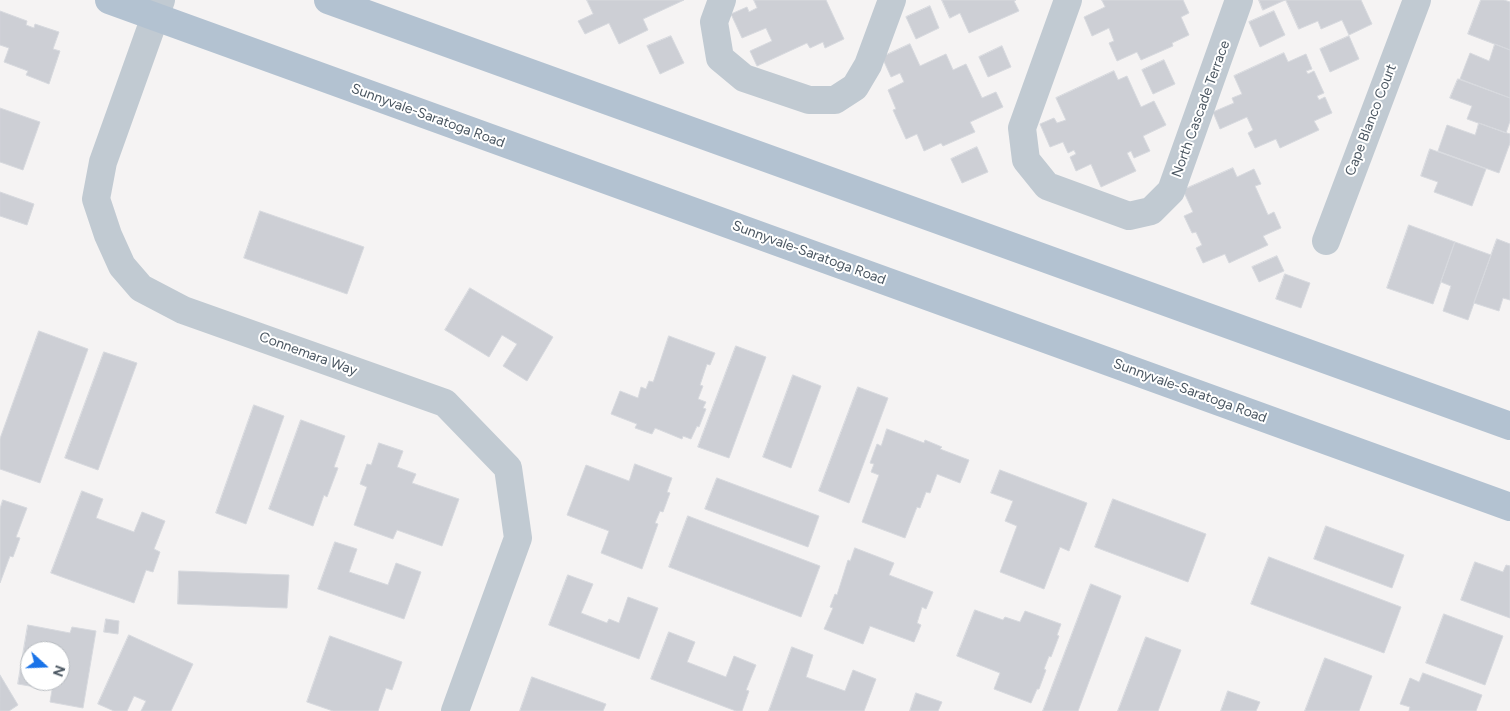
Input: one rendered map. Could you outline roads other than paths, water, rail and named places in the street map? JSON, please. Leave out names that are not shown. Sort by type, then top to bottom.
[{"type":"main road","name":"Sunnyvale-Saratoga Road","points":[[109,0],[158,8],[1510,507]]},
{"type":"main road","points":[[328,0],[1510,426]]},
{"type":"street","points":[[722,0],[714,22],[720,58],[744,78],[809,100],[835,100],[855,87],[868,65],[892,0]]},
{"type":"street","name":"North Cascade Terrace","points":[[1068,0],[1022,128],[1026,160],[1046,186],[1129,216],[1151,211],[1171,191],[1240,0]]},
{"type":"street","name":"Cape Blanco Court","points":[[1326,241],[1417,0]]},
{"type":"street","name":"Connemara Way","points":[[158,8],[103,162],[96,199],[108,235],[122,266],[141,288],[183,310],[445,403],[508,468],[518,538],[456,711]]}]
